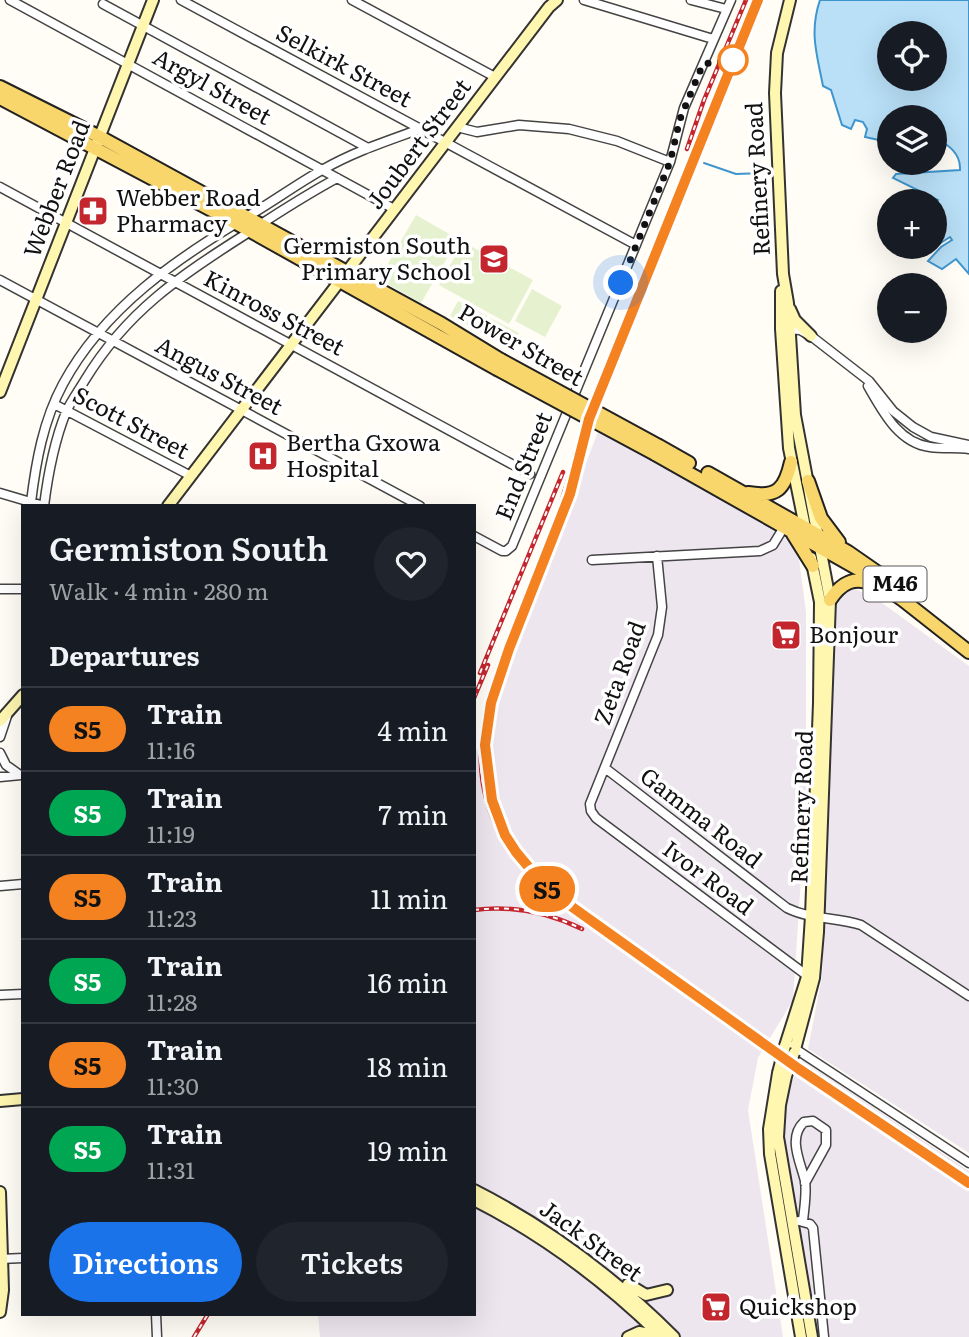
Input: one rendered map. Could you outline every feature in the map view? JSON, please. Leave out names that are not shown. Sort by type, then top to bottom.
[{"type":"main road","name":"Webber Road","points":[[0,392],[153,0]]},
{"type":"main road","name":"Refinery Road","points":[[790,0],[777,53],[775,93],[791,462],[805,503],[830,600],[820,746],[811,978],[782,1074],[774,1129],[812,1337]]},
{"type":"main road","name":"Joubert Street","points":[[170,504],[552,2]]},
{"type":"main road","name":"Power Street","points":[[0,87],[788,525],[848,552],[969,642]]},
{"type":"main road","name":"Power Street","points":[[0,98],[98,143]]},
{"type":"main road","name":"Refinery Road","points":[[783,274],[788,303],[785,329],[795,415],[808,481],[805,503]]},
{"type":"main road","points":[[788,303],[796,320],[811,336],[797,341],[790,358]]},
{"type":"main road","name":"Power Street","points":[[657,450],[744,493],[788,525]]},
{"type":"main road","points":[[744,493],[758,495],[777,491],[785,483],[791,462]]},
{"type":"main road","points":[[808,481],[821,518],[848,552]]},
{"type":"main road","points":[[788,525],[813,566]]},
{"type":"main road","name":"Refinery Road","points":[[812,537],[813,566],[820,602],[820,746]]},
{"type":"main road","name":"Power Street","points":[[812,537],[902,600],[969,652]]},
{"type":"main road","points":[[830,600],[841,586],[857,580],[868,582],[902,600]]},
{"type":"main road","points":[[4,718],[21,697]]},
{"type":"main road","points":[[0,1101],[21,1100]]},
{"type":"main road","points":[[0,1108],[21,1107]]},
{"type":"main road","name":"Jack Street","points":[[476,1191],[522,1217],[604,1272],[674,1337]]},
{"type":"main road","points":[[0,1192],[3,1290],[0,1312]]},
{"type":"main road","name":"Jack Street","points":[[476,1201],[555,1249],[597,1279],[662,1337]]},
{"type":"main road","name":"Refinery Road","points":[[792,1222],[801,1337]]},
{"type":"main road","points":[[584,1258],[612,1271],[641,1294],[654,1295],[667,1290]]},
{"type":"main road","points":[[628,1337],[639,1332],[662,1337]]},
{"type":"street","name":"Argyl Street","points":[[10,0],[394,209]]},
{"type":"street","name":"Selkirk Street","points":[[181,0],[636,245]]},
{"type":"street","points":[[352,0],[495,77]]},
{"type":"street","points":[[584,0],[713,39]]},
{"type":"street","points":[[694,0],[726,9]]},
{"type":"street","name":"End Street","points":[[476,537],[502,551],[509,550],[516,537],[670,162],[684,108],[731,0]]},
{"type":"street","points":[[103,4],[368,148]]},
{"type":"street","points":[[457,127],[477,132],[519,125],[560,128],[617,141],[670,162]]},
{"type":"street","points":[[31,502],[41,441],[63,383],[99,333],[123,306],[187,253],[323,170],[368,148],[420,129]]},
{"type":"street","points":[[44,504],[53,451],[67,410],[113,340],[142,308],[175,281],[337,178]]},
{"type":"street","name":"Kinross Street","points":[[0,187],[530,474]]},
{"type":"street","name":"Angus Street","points":[[0,280],[416,504]]},
{"type":"street","points":[[785,329],[802,331],[811,336],[862,376],[901,418],[931,436],[969,447]]},
{"type":"street","points":[[862,376],[894,427],[918,445],[969,447]]},
{"type":"street","name":"Scott Street","points":[[54,404],[191,476]]},
{"type":"street","points":[[894,427],[901,418]]},
{"type":"street","points":[[0,493],[38,504]]},
{"type":"street","points":[[592,559],[761,551],[773,545],[788,525]]},
{"type":"street","name":"Zeta Road","points":[[592,799],[658,635],[662,607],[657,556]]},
{"type":"street","points":[[0,589],[21,589]]},
{"type":"street","points":[[0,737],[4,718]]},
{"type":"street","points":[[0,752],[6,765],[21,775]]},
{"type":"street","name":"Gamma Road","points":[[605,768],[791,910],[861,925],[969,996]]},
{"type":"street","points":[[0,777],[21,775]]},
{"type":"street","name":"Ivor Road","points":[[592,799],[590,807],[596,817],[811,978]]},
{"type":"street","points":[[0,886],[21,884]]},
{"type":"street","points":[[0,995],[21,994]]},
{"type":"street","points":[[790,1047],[969,1163]]},
{"type":"street","points":[[805,1183],[796,1136],[800,1125],[813,1121],[826,1130],[827,1139],[805,1183],[792,1222],[810,1224],[814,1233],[824,1337]]},
{"type":"street","points":[[1,1259],[21,1258]]},
{"type":"street","points":[[156,1316],[157,1337]]},
{"type":"shaded area","points":[[599,429],[796,537],[806,612],[806,802],[793,1000],[758,1058],[748,1110],[783,1337],[320,1337],[318,1316],[476,1316],[476,752]]},
{"type":"shaded area","points":[[853,588],[878,600],[969,666],[969,1153],[808,1049],[822,976],[829,804],[830,619],[834,600],[842,592]]},
{"type":"shaded area","points":[[802,1060],[969,1171],[969,1337],[815,1337],[803,1252],[780,1143],[788,1089]]},
{"type":"green space","points":[[416,215],[458,239],[421,303],[379,279]]},
{"type":"green space","points":[[463,242],[533,280],[509,324],[439,285]]},
{"type":"green space","points":[[532,289],[562,306],[545,337],[515,321]]},
{"type":"green space","points":[[458,301],[487,316],[480,331],[450,316]]},
{"type":"green space","points":[[490,318],[519,333],[511,348],[482,333]]},
{"type":"water","points":[[820,0],[969,0],[969,274],[956,259],[942,269],[928,261],[947,259],[947,243],[952,240],[950,237],[947,239],[947,189],[916,189],[893,178],[895,175],[947,175],[947,171],[960,170],[956,154],[947,145],[947,105],[877,105],[877,140],[865,137],[867,129],[863,122],[855,120],[851,129],[842,125],[831,90],[823,86],[815,43],[815,23]]},
{"type":"waterway","points":[[704,163],[736,174],[766,173]]},
{"type":"railway","points":[[687,149],[704,100],[746,0]]},
{"type":"railway","points":[[587,425],[758,0]]},
{"type":"railway","points":[[586,416],[556,516],[504,647],[490,693],[482,738],[483,782],[495,824],[522,867],[566,909],[807,1080],[969,1187]]},
{"type":"railway","points":[[480,673],[563,472]]},
{"type":"railway","points":[[476,693],[488,665]]},
{"type":"railway","points":[[476,910],[502,908],[530,911],[582,929]]},
{"type":"railway","points":[[194,1337],[207,1316]]},
{"type":"train","name":"S5","points":[[758,0],[589,419],[570,494],[497,681],[486,729],[485,760],[488,780],[495,811],[505,835],[523,862],[547,889],[799,1069],[969,1183]]},
{"type":"place","name":"Webber Road Pharmacy","points":[[93,211]]},
{"type":"place","name":"Germiston South Primary School","points":[[494,259]]},
{"type":"place","name":"Bertha Gxowa Hospital","points":[[263,456]]},
{"type":"place","name":"Bonjour","points":[[786,635]]},
{"type":"place","name":"Quickshop","points":[[716,1307]]},
{"type":"route","points":[[621,283],[670,162],[680,119],[703,64],[733,60]]}]
